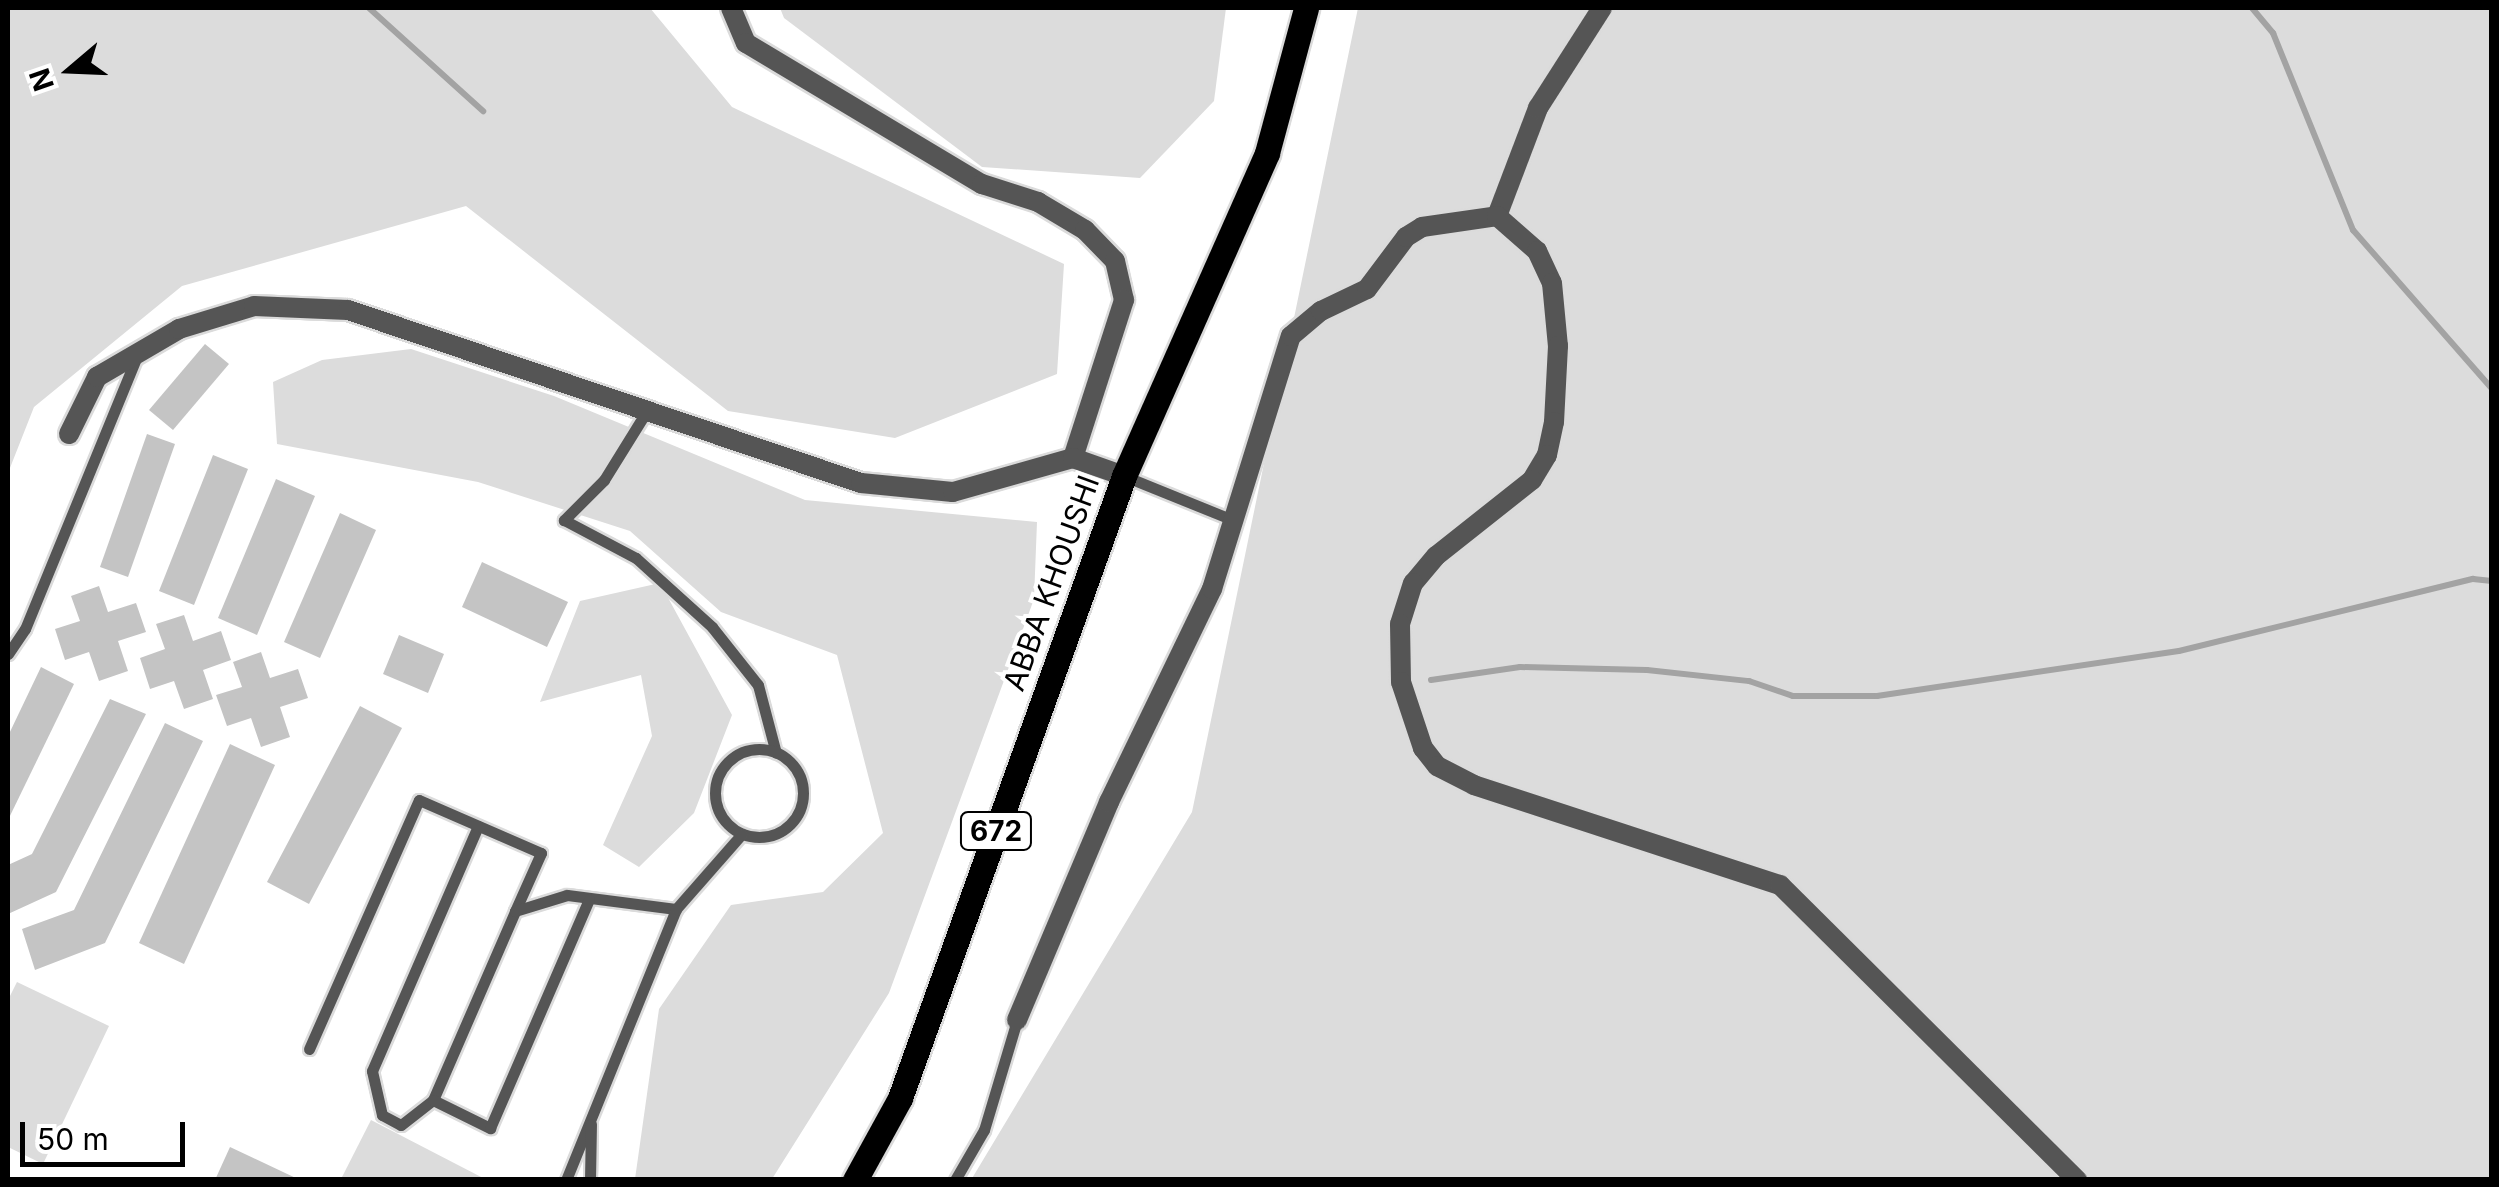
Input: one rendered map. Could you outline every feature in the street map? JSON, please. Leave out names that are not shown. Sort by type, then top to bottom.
[{"type":"main road","name":"ABBA KHOUSHI","points":[[855,1180],[900,1098],[1124,476],[1266,153],[1306,8]]},
{"type":"street","points":[[731,8],[746,43],[982,184],[1038,202],[1086,230],[1114,261],[1124,300],[1073,458]]},
{"type":"street","points":[[1497,216],[1538,108],[1602,8]]},
{"type":"street","points":[[1017,1020],[1109,802],[1212,589],[1291,336],[1320,310],[1367,289],[1406,238],[1422,227],[1497,216],[1537,250],[1552,283],[1558,346],[1554,422],[1547,456],[1532,480],[1436,556],[1413,583],[1400,624],[1402,682],[1422,748],[1437,766],[1474,784],[1753,871],[1780,885],[2076,1180]]},
{"type":"street","points":[[70,434],[88,384],[179,330],[254,306],[348,310],[892,489],[953,492],[1073,458],[1124,476]]},
{"type":"lane","points":[[8,654],[25,629],[138,355]]},
{"type":"lane","points":[[648,409],[604,480],[564,520],[636,558],[712,628],[758,685],[776,753],[798,773],[802,788],[796,817],[772,835],[742,834],[716,803],[718,776],[748,750],[776,753]]},
{"type":"lane","points":[[1124,476],[1232,520]]},
{"type":"lane","points":[[310,1049],[419,800],[541,853],[433,1100],[401,1125],[382,1116],[372,1071],[478,826]]},
{"type":"lane","points":[[566,1180],[676,908],[742,834]]},
{"type":"lane","points":[[515,911],[568,895],[676,908]]},
{"type":"lane","points":[[433,1100],[490,1128],[589,899]]},
{"type":"lane","points":[[955,1180],[984,1130],[1017,1020]]},
{"type":"lane","points":[[590,1180],[591,1118]]},
{"type":"shaded area","points":[[8,8],[650,8],[732,107],[1064,264],[1057,374],[895,438],[728,411],[466,206],[182,286],[34,407],[8,473]]},
{"type":"shaded area","points":[[780,8],[1226,8],[1214,101],[1140,178],[982,167],[784,18]]},
{"type":"shaded area","points":[[1358,8],[2491,8],[2491,1179],[971,1180],[1192,812]]},
{"type":"shaded area","points":[[411,349],[554,396],[805,500],[1037,522],[1034,599],[889,993],[772,1179],[635,1179],[659,1009],[731,905],[823,892],[883,833],[837,655],[721,612],[630,531],[478,482],[277,444],[273,382],[322,360]]},
{"type":"shaded area","points":[[660,583],[732,715],[694,813],[639,867],[603,845],[652,736],[641,675],[540,702],[580,601]]},
{"type":"shaded area","points":[[17,982],[109,1026],[43,1164],[8,1147],[8,1000]]},
{"type":"shaded area","points":[[371,1120],[485,1179],[341,1179]]},
{"type":"building","points":[[205,344],[229,364],[173,430],[149,410]]},
{"type":"building","points":[[147,434],[175,444],[128,577],[100,567]]},
{"type":"building","points":[[213,455],[248,469],[194,605],[159,591]]},
{"type":"building","points":[[276,479],[315,496],[257,635],[218,618]]},
{"type":"building","points":[[340,513],[376,530],[320,658],[284,642]]},
{"type":"building","points":[[482,562],[568,602],[547,647],[462,607]]},
{"type":"building","points":[[99,586],[108,612],[136,603],[146,632],[118,641],[128,671],[99,681],[89,652],[65,660],[55,629],[80,621],[71,596]]},
{"type":"building","points":[[184,615],[193,641],[221,631],[231,660],[203,670],[213,699],[184,709],[174,681],[150,689],[140,658],[165,649],[156,624]]},
{"type":"building","points":[[399,635],[444,654],[428,693],[383,674]]},
{"type":"building","points":[[261,652],[270,678],[298,669],[308,698],[280,707],[290,737],[261,747],[251,718],[227,726],[216,695],[242,687],[233,662]]},
{"type":"building","points":[[41,667],[74,684],[8,820],[8,736]]},
{"type":"building","points":[[110,699],[146,714],[56,892],[8,914],[8,865],[32,854]]},
{"type":"building","points":[[360,706],[402,728],[309,904],[267,882]]},
{"type":"building","points":[[165,723],[203,741],[105,943],[35,970],[22,929],[74,910]]},
{"type":"building","points":[[230,744],[275,765],[184,964],[139,943]]},
{"type":"building","points":[[230,1147],[300,1180],[215,1180]]},
{"type":"waterway","points":[[369,8],[483,111]]},
{"type":"waterway","points":[[2252,8],[2273,33],[2353,230],[2492,389]]},
{"type":"waterway","points":[[1431,680],[1520,667],[1647,670],[1749,681],[1793,696],[1877,696],[2179,651],[2473,579],[2492,581]]}]
